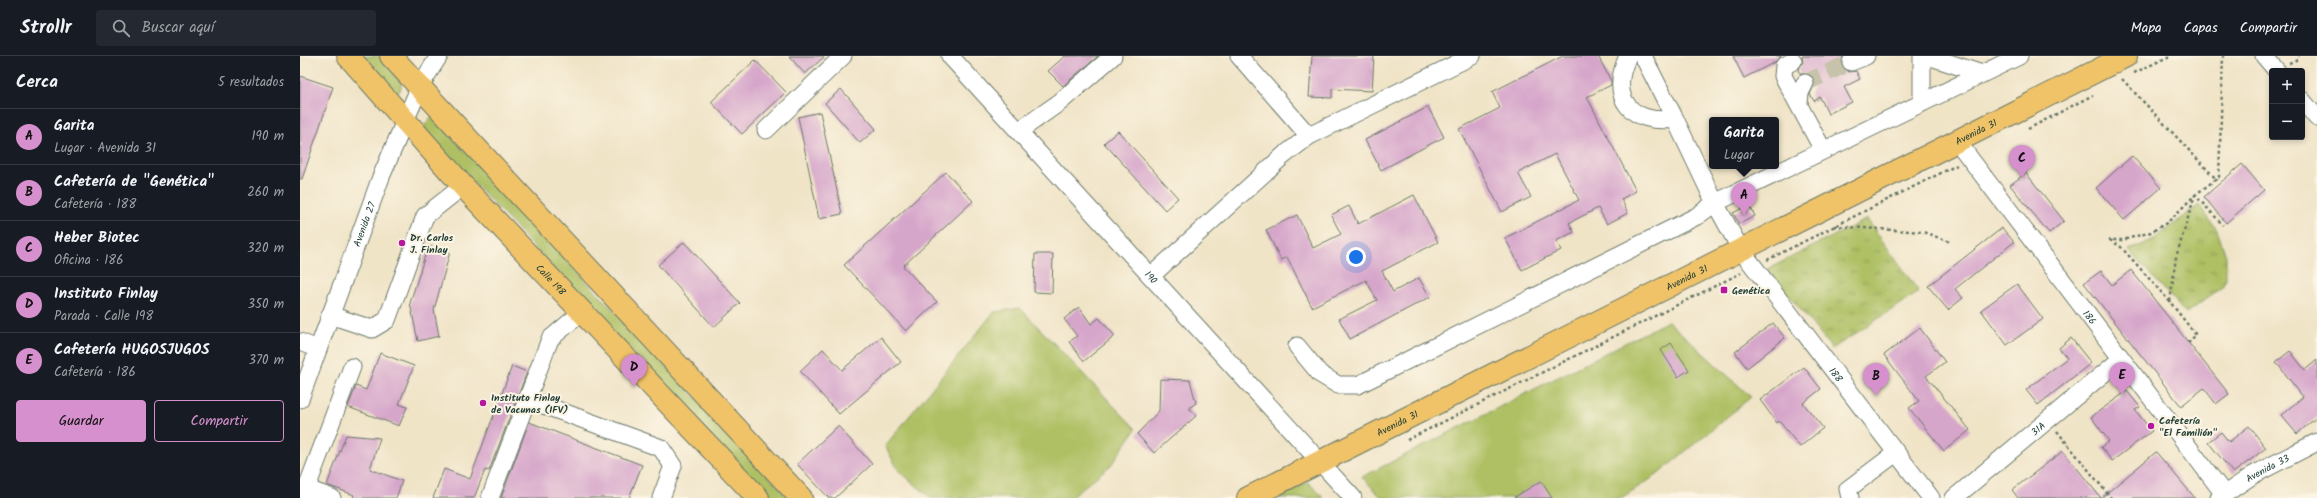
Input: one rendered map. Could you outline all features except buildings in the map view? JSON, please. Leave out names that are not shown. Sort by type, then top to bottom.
[{"type":"main road","name":"Calle 198","points":[[348,56],[463,186],[758,498]]},
{"type":"main road","points":[[392,56],[801,498]]},
{"type":"main road","name":"Avenida 31","points":[[1248,498],[1320,461],[1748,258],[1956,140],[2126,56]]},
{"type":"street","name":"Avenida 27","points":[[300,399],[381,177],[420,86],[439,56]]},
{"type":"street","points":[[766,130],[843,56]]},
{"type":"street","name":"190","points":[[950,56],[1353,498]]},
{"type":"street","points":[[1019,131],[1060,102],[1113,56]]},
{"type":"street","points":[[1239,56],[1310,136]]},
{"type":"street","points":[[1151,276],[1283,156],[1310,136],[1472,56]]},
{"type":"street","points":[[1628,56],[1619,81],[1622,95],[1629,109],[1640,116],[1660,121],[1675,119]]},
{"type":"street","name":"188","points":[[1643,56],[1715,203],[1748,258],[1931,498]]},
{"type":"street","points":[[1922,56],[1922,103]]},
{"type":"street","points":[[1928,56],[1982,74]]},
{"type":"street","points":[[1297,346],[1320,374],[1338,385],[1358,385],[1690,219],[1715,203],[2019,56]]},
{"type":"street","points":[[2264,56],[2274,68]]},
{"type":"street","points":[[1793,61],[1784,66],[1783,76],[1799,103],[1823,150]]},
{"type":"street","points":[[1799,103],[1800,93],[1805,83]]},
{"type":"street","points":[[2305,104],[2317,118]]},
{"type":"street","name":"186","points":[[1956,140],[2121,359],[2221,496]]},
{"type":"street","points":[[330,315],[372,329],[386,320],[401,286],[425,216],[463,186]]},
{"type":"street","points":[[490,498],[550,339],[582,312]]},
{"type":"street","points":[[300,342],[318,348]]},
{"type":"street","name":"31A","points":[[1954,498],[2121,359]]},
{"type":"street","points":[[332,498],[305,494],[352,367]]},
{"type":"street","points":[[527,399],[661,448],[673,466],[661,498]]},
{"type":"street","name":"Avenida 33","points":[[2221,496],[2253,475],[2317,442]]},
{"type":"street","points":[[1850,498],[1848,488],[1896,453]]},
{"type":"path","points":[[2117,82],[2170,56]]},
{"type":"path","points":[[2188,343],[2196,335],[2170,302],[2121,247],[2110,240],[2123,240],[2151,232],[2168,222],[2195,195],[2220,178],[2223,56]]},
{"type":"path","points":[[2122,79],[2217,180]]},
{"type":"path","points":[[2028,129],[2096,93]]},
{"type":"path","points":[[1400,443],[1748,258],[1833,226],[1969,158]]},
{"type":"path","points":[[2195,195],[2223,225]]},
{"type":"path","points":[[2170,302],[2176,257],[2195,195]]},
{"type":"path","points":[[1833,226],[1923,232],[1951,242]]},
{"type":"path","points":[[2047,420],[2111,498]]},
{"type":"green space","points":[[357,56],[379,56],[402,83],[400,91],[396,94]]},
{"type":"green space","points":[[432,116],[789,498],[769,498],[429,135],[424,126]]},
{"type":"green space","points":[[2199,205],[2217,230],[2226,256],[2226,279],[2222,287],[2186,314],[2129,250],[2154,239]]},
{"type":"green space","points":[[1867,219],[1919,292],[1832,349],[1768,269]]},
{"type":"green space","points":[[1020,308],[1136,429],[1111,465],[1070,498],[931,498],[899,471],[885,446],[994,312]]},
{"type":"green space","points":[[1668,321],[1751,397],[1657,475],[1621,498],[1382,498],[1362,477]]},
{"type":"green space","points":[[1308,482],[1324,498],[1279,498]]},
{"type":"tunnel","points":[[1805,83],[1851,62]]},
{"type":"place","name":"Heber Biotec","points":[[2022,178]]},
{"type":"place","name":"Garita","points":[[1744,215]]},
{"type":"place","name":"Dr. Carlos J. Finlay","points":[[402,243]]},
{"type":"place","name":"Genética","points":[[1724,290]]},
{"type":"place","name":"Instituto Finlay","points":[[634,387]]},
{"type":"place","name":"Cafetería HUGOSJUGOS","points":[[2122,395]]},
{"type":"place","name":"Cafetería de \"Genética\"","points":[[1876,396]]},
{"type":"place","name":"Instituto Finlay de Vacunas (IFV)","points":[[483,403]]},
{"type":"place","name":"Cafetería \"El Familión\"","points":[[2151,426]]}]
